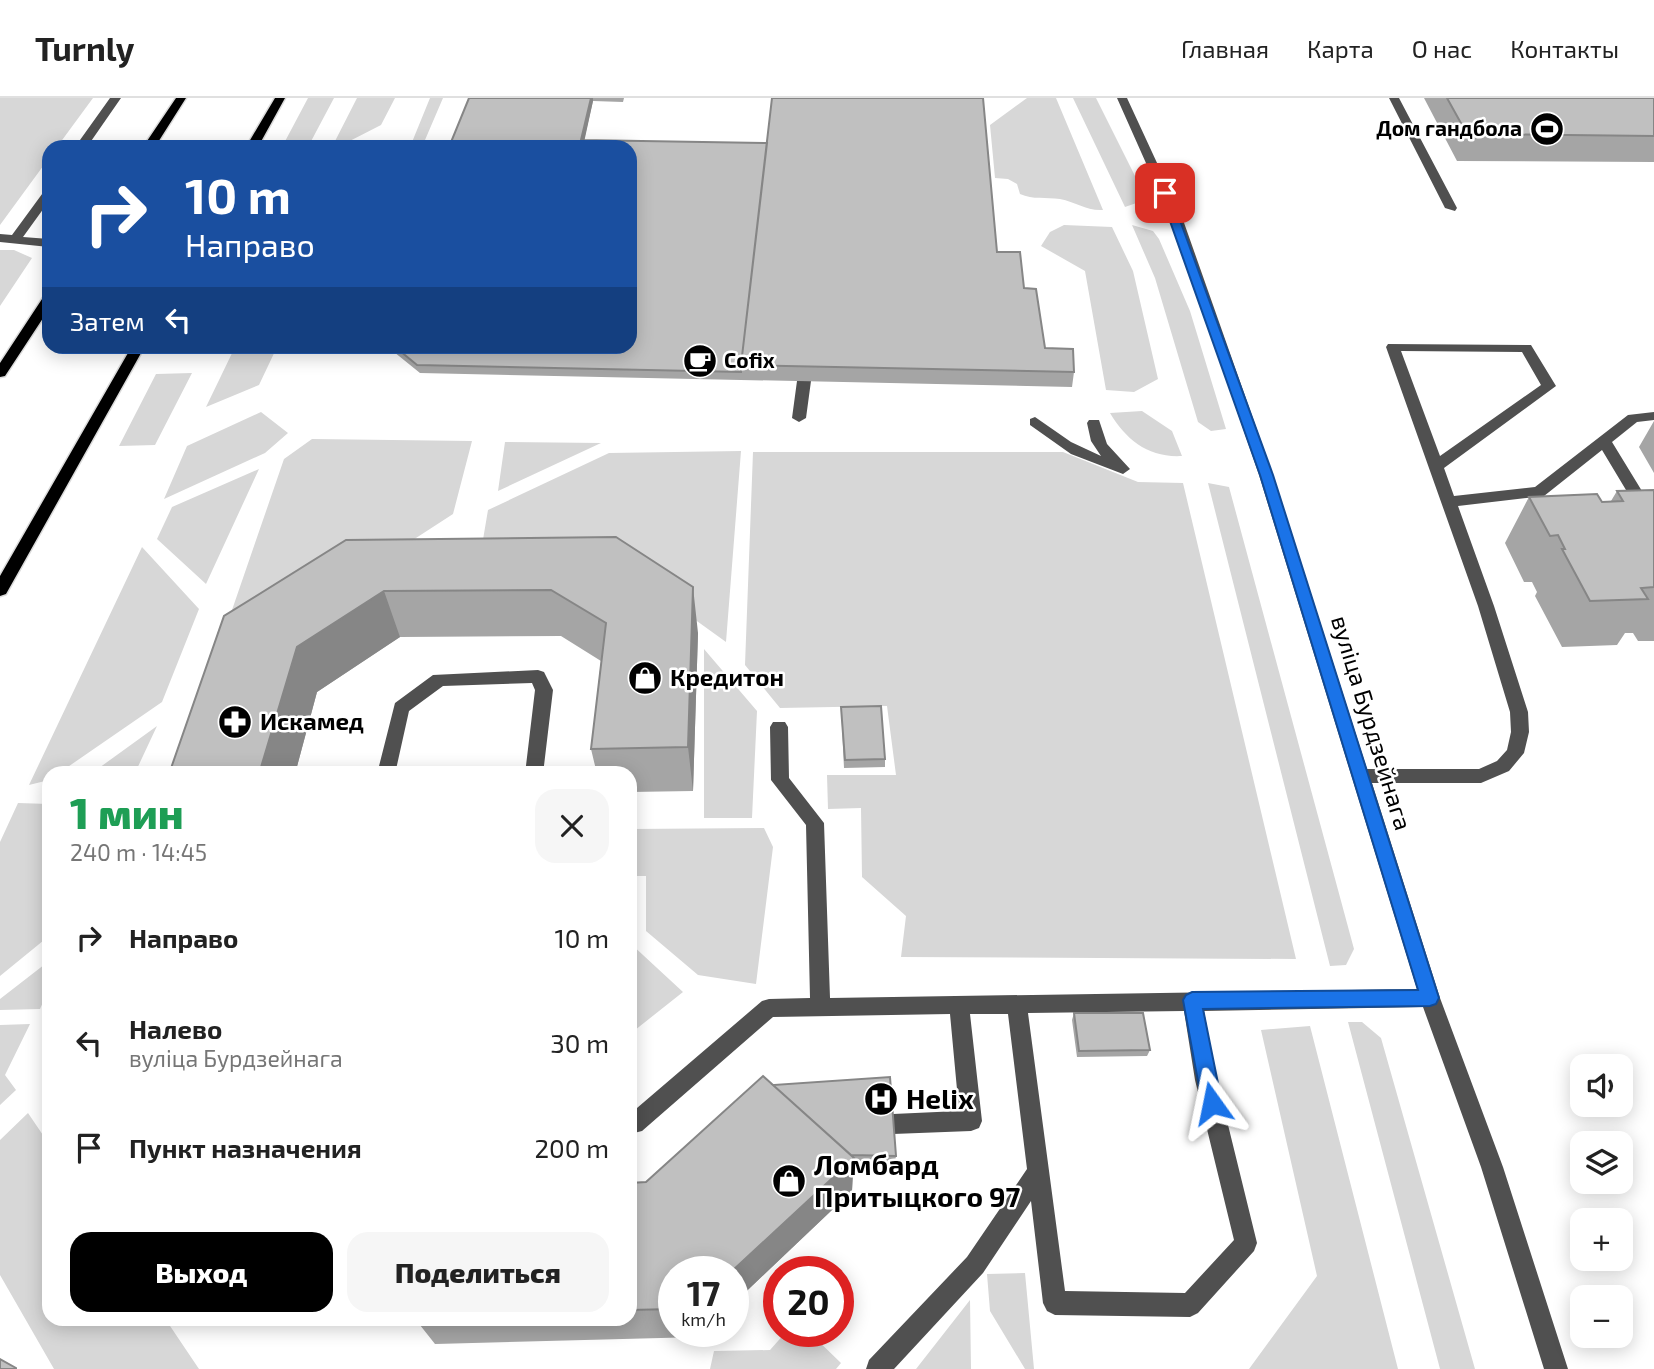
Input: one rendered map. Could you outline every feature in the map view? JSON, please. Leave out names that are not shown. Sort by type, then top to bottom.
[{"type":"main road","points":[[154,140],[181,98]]},
{"type":"main road","points":[[256,140],[280,98]]},
{"type":"main road","points":[[0,373],[42,310]]},
{"type":"main road","points":[[0,590],[134,354]]},
{"type":"street","points":[[86,140],[116,98]]},
{"type":"street","name":"вуліца Бурдзейнага","points":[[1122,98],[1176,217],[1266,475],[1430,998],[1492,1167],[1556,1369]]},
{"type":"street","points":[[1394,98],[1451,208]]},
{"type":"street","points":[[16,238],[42,203]]},
{"type":"street","points":[[0,238],[42,242]]},
{"type":"street","points":[[1361,776],[1481,776],[1503,766],[1519,745],[1519,712],[1486,606],[1393,347],[1526,348],[1549,386],[1437,466]]},
{"type":"street","points":[[799,418],[804,381]]},
{"type":"street","points":[[1450,502],[1539,492],[1633,418],[1654,416]]},
{"type":"street","points":[[1035,422],[1059,443],[1085,457],[1123,469],[1103,451],[1094,432],[1094,424]]},
{"type":"street","points":[[1604,441],[1637,496]]},
{"type":"street","points":[[388,766],[401,708],[439,680],[538,676],[544,690],[535,766]]},
{"type":"street","points":[[779,727],[780,780],[815,823],[820,1007]]},
{"type":"street","points":[[637,1121],[769,1008],[1430,998]]},
{"type":"street","points":[[1017,1004],[1055,1303],[1190,1306],[1246,1243],[1206,1080],[1192,1000]]},
{"type":"street","points":[[893,1124],[971,1121],[960,1030],[960,1005]]},
{"type":"street","points":[[878,1369],[975,1265],[1037,1172]]},
{"type":"shaded area","points":[[0,98],[93,98],[62,140],[42,140],[42,168],[0,225]]},
{"type":"shaded area","points":[[308,98],[334,98],[312,140],[286,140]]},
{"type":"shaded area","points":[[357,98],[395,98],[381,125],[352,140],[336,140]]},
{"type":"shaded area","points":[[430,98],[443,98],[425,140],[413,140]]},
{"type":"shaded area","points":[[1027,98],[1056,98],[1103,210],[1060,199],[1025,196],[1020,194],[1017,184],[1008,179],[995,178],[990,125]]},
{"type":"shaded area","points":[[1073,98],[1096,98],[1145,196],[1142,201],[1125,207]]},
{"type":"shaded area","points":[[1064,225],[1112,227],[1133,271],[1158,379],[1134,392],[1106,390],[1085,271],[1041,246],[1050,232]]},
{"type":"shaded area","points":[[1132,225],[1153,231],[1159,239],[1190,311],[1226,429],[1211,431],[1198,422],[1155,278]]},
{"type":"shaded area","points":[[0,250],[14,250],[32,258],[0,306]]},
{"type":"shaded area","points":[[232,354],[274,354],[259,385],[206,407]]},
{"type":"shaded area","points":[[192,373],[155,445],[119,446],[156,374]]},
{"type":"shaded area","points":[[1142,411],[1172,431],[1182,456],[1159,454],[1140,445],[1123,431],[1110,413]]},
{"type":"shaded area","points":[[261,412],[288,433],[265,453],[164,499],[187,446]]},
{"type":"shaded area","points":[[312,439],[472,441],[453,514],[211,671],[284,459]]},
{"type":"shaded area","points":[[505,442],[601,443],[498,491]]},
{"type":"shaded area","points":[[741,451],[726,642],[633,575],[477,575],[488,510],[609,453]]},
{"type":"shaded area","points":[[753,452],[1063,452],[1138,482],[1183,483],[1296,959],[901,957],[906,916],[862,877],[861,808],[828,809],[827,775],[896,775],[887,706],[780,708],[745,665]]},
{"type":"shaded area","points":[[259,469],[206,584],[157,539],[172,507]]},
{"type":"shaded area","points":[[1208,483],[1229,487],[1354,949],[1346,965],[1330,966]]},
{"type":"shaded area","points":[[142,547],[199,609],[162,702],[69,766],[42,766],[42,782],[29,785]]},
{"type":"shaded area","points":[[704,649],[757,711],[752,818],[704,818]]},
{"type":"shaded area","points":[[157,726],[138,766],[102,766]]},
{"type":"shaded area","points":[[18,803],[42,804],[42,942],[0,976],[0,842]]},
{"type":"shaded area","points":[[764,828],[773,847],[756,984],[698,975],[646,931],[646,876],[637,876],[637,829]]},
{"type":"shaded area","points":[[637,949],[683,992],[637,1028]]},
{"type":"shaded area","points":[[42,966],[40,1009],[0,1010],[0,999]]},
{"type":"shaded area","points":[[1348,1022],[1362,1022],[1381,1038],[1475,1369],[1440,1369]]},
{"type":"shaded area","points":[[30,1024],[5,1075],[16,1090],[0,1105],[0,1025]]},
{"type":"shaded area","points":[[1310,1026],[1398,1369],[1249,1369],[1317,1276],[1261,1030]]},
{"type":"shaded area","points":[[28,1113],[42,1134],[42,1326],[170,1326],[199,1369],[54,1369],[0,1275],[0,1140]]},
{"type":"shaded area","points":[[1025,1273],[1034,1369],[1025,1369],[990,1311],[987,1274]]},
{"type":"shaded area","points":[[970,1300],[971,1369],[916,1369]]},
{"type":"shaded area","points":[[773,1347],[824,1347],[841,1363],[836,1369],[710,1369],[714,1351],[770,1350]]},
{"type":"building","points":[[469,98],[591,98],[581,140],[452,140]]},
{"type":"building","points":[[772,98],[983,98],[997,252],[1020,252],[1024,288],[1036,289],[1045,348],[1073,349],[1074,372],[741,365]]},
{"type":"building","points":[[1447,98],[1654,98],[1654,136],[1467,134]]},
{"type":"building","points":[[637,141],[767,143],[741,372],[417,365],[404,354],[637,354]]},
{"type":"building","points":[[1654,490],[1654,587],[1641,588],[1648,599],[1590,601],[1562,549],[1565,549],[1558,535],[1550,536],[1529,497],[1597,494],[1602,502],[1623,501],[1617,491]]},
{"type":"building","points":[[616,537],[693,587],[688,747],[591,749],[606,623],[551,590],[384,591],[297,647],[261,766],[172,766],[224,616],[346,540]]},
{"type":"building","points":[[881,706],[885,759],[845,760],[841,707]]},
{"type":"building","points":[[1074,1013],[1143,1013],[1150,1050],[1079,1051]]},
{"type":"building","points":[[763,1076],[854,1158],[748,1256],[658,1256],[658,1309],[637,1310],[637,1183],[646,1182]]},
{"type":"building","points":[[890,1077],[896,1156],[851,1155],[773,1085]]},
{"type":"building","points":[[0,1359],[16,1368],[16,1369],[0,1369]]},
{"type":"place","name":"Дом гандбола","points":[[1547,129]]},
{"type":"place","name":"Cofix","points":[[700,361]]},
{"type":"place","name":"Кредитон","points":[[645,678]]},
{"type":"place","name":"Искамед","points":[[235,722]]},
{"type":"place","name":"Helix","points":[[881,1099]]},
{"type":"place","name":"Ломбард Притыцкого 97","points":[[789,1181]]},
{"type":"route","points":[[1165,193],[1176,217],[1266,475],[1430,998],[1192,1000],[1212,1103]]}]
